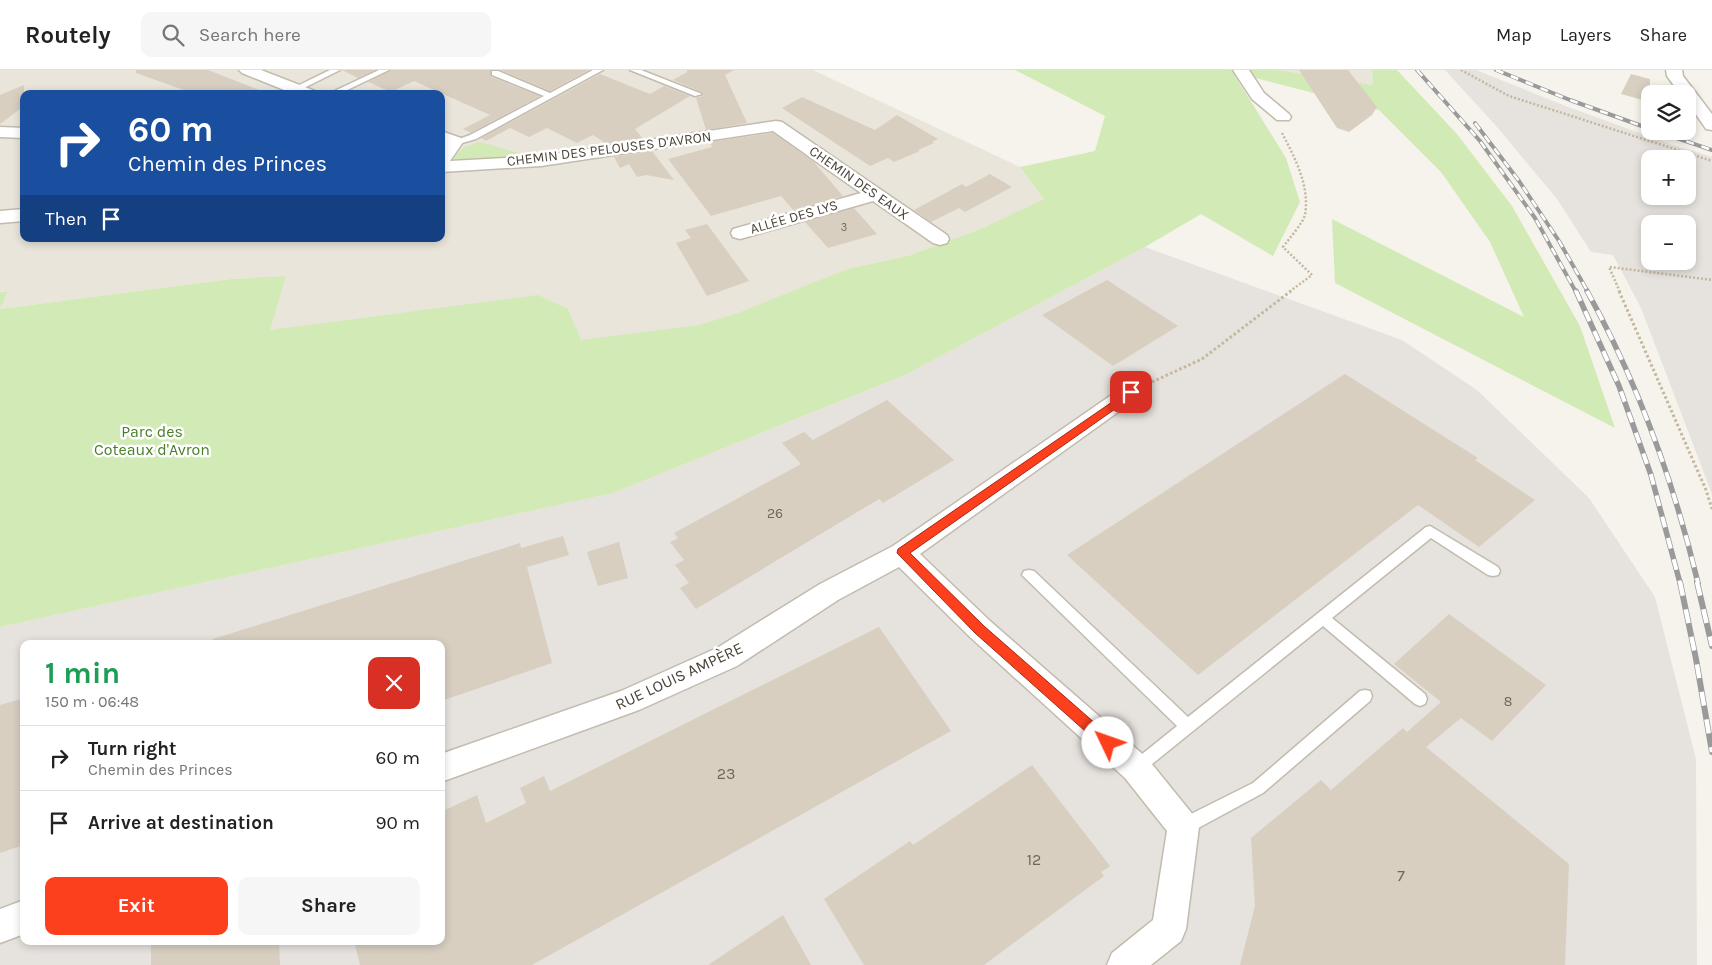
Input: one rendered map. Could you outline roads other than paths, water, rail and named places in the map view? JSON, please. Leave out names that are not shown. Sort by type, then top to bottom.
[{"type":"street","points":[[247,70],[299,90]]},
{"type":"street","points":[[1241,70],[1258,96],[1282,117]]},
{"type":"street","points":[[1674,70],[1675,76],[1712,125]]},
{"type":"street","name":"CHEMIN DES PELOUSES D'AVRON","points":[[445,167],[541,161],[776,126]]},
{"type":"street","name":"CHEMIN DES EAUX","points":[[776,126],[877,194],[940,240]]},
{"type":"street","points":[[0,132],[20,133]]},
{"type":"street","name":"ALLÉE DES LYS","points":[[740,233],[877,194]]},
{"type":"street","points":[[0,217],[20,215]]},
{"type":"street","name":"RUE LOUIS AMPÈRE","points":[[445,767],[629,701],[727,658],[829,592],[902,553],[1131,392]]},
{"type":"street","points":[[902,553],[980,629],[1136,768],[1183,827],[1169,929],[1124,965]]},
{"type":"street","points":[[0,926],[20,918]]},
{"type":"lane","points":[[304,90],[336,70]]},
{"type":"lane","points":[[341,90],[385,70]]},
{"type":"lane","points":[[448,139],[473,137],[599,70]]},
{"type":"lane","points":[[634,70],[698,94]]},
{"type":"lane","points":[[495,73],[550,96]]},
{"type":"lane","points":[[1136,768],[1430,530],[1493,571]]},
{"type":"lane","points":[[1029,575],[1188,726]]},
{"type":"lane","points":[[1322,617],[1420,699]]},
{"type":"lane","points":[[1183,827],[1258,788],[1365,696]]},
{"type":"railway","points":[[1417,70],[1480,141],[1535,218],[1576,292]]},
{"type":"railway","points":[[1496,70],[1641,126]]},
{"type":"railway","points":[[1475,123],[1519,181],[1559,241],[1588,292]]},
{"type":"railway","points":[[1683,140],[1712,150]]},
{"type":"railway","points":[[1576,291],[1619,386],[1651,475],[1680,583]]},
{"type":"railway","points":[[1587,291],[1622,361],[1652,433],[1678,508],[1698,583]]},
{"type":"railway","points":[[1680,582],[1712,752]]},
{"type":"railway","points":[[1697,582],[1712,646]]},
{"type":"park label","name":"Parc des Coteaux d'Avron","points":[[152,440]]}]
